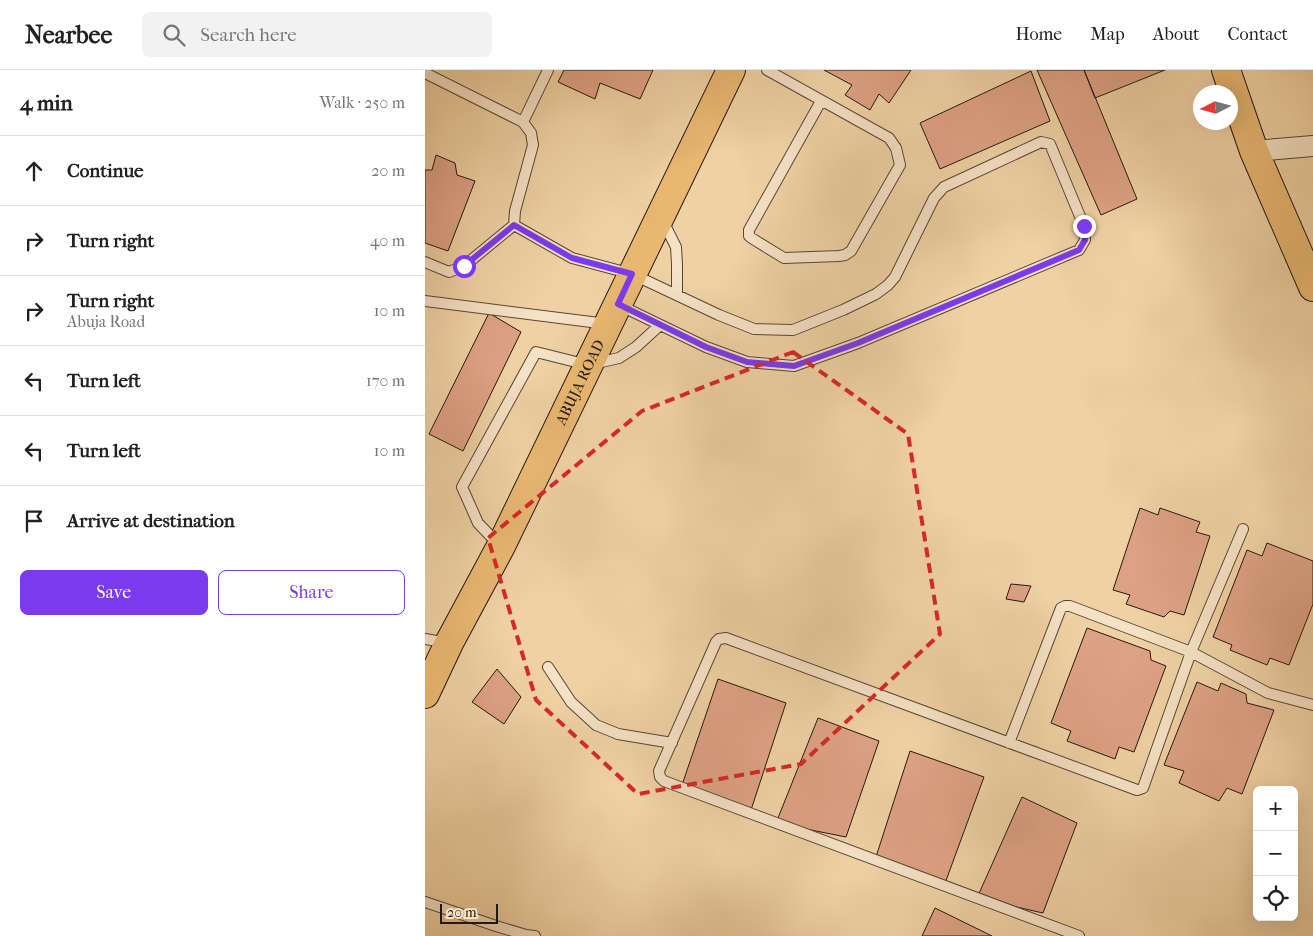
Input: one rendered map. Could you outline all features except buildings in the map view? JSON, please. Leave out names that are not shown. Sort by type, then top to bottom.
[{"type":"main road","name":"ABUJA ROAD","points":[[425,694],[437,641],[501,546],[731,70]]},
{"type":"main road","points":[[1226,70],[1254,151],[1307,255],[1313,287]]},
{"type":"street","points":[[1254,151],[1313,146]]},
{"type":"lane","points":[[523,122],[548,70]]},
{"type":"lane","points":[[767,70],[821,100],[889,138],[896,148],[900,164],[851,251],[839,256],[784,258],[749,236],[749,230],[821,100]]},
{"type":"lane","points":[[425,73],[523,122],[531,133],[533,145],[515,211],[514,225],[464,266],[449,272],[425,262]]},
{"type":"lane","points":[[425,300],[613,314],[660,325],[706,347],[747,362],[794,366],[868,339],[1079,250],[1085,240],[1084,226],[1050,144],[1041,142],[944,187],[934,198],[895,277],[889,285],[876,294],[843,310],[793,330],[753,329],[632,274],[572,258],[514,225]]},
{"type":"lane","points":[[661,216],[676,247],[677,295]]},
{"type":"lane","points":[[501,546],[478,523],[462,487],[537,352],[588,365],[619,358],[636,347],[660,325]]},
{"type":"lane","points":[[1079,936],[664,782],[660,778],[659,771],[716,642],[719,639],[726,638],[1140,790],[1143,788],[1191,652],[1243,529]]},
{"type":"lane","points":[[1009,743],[1061,608],[1065,606],[1070,606],[1191,652],[1268,693],[1313,705]]},
{"type":"lane","points":[[547,667],[571,702],[596,725],[618,734],[672,743]]},
{"type":"lane","points":[[425,902],[496,926],[535,936]]},
{"type":"highlighted area","points":[[793,352],[908,434],[940,634],[801,764],[638,794],[536,700],[488,538],[642,411]]},
{"type":"route","points":[[464,266],[514,225],[572,258],[632,274],[618,304],[706,347],[747,362],[794,366],[858,343],[1079,250],[1085,240],[1084,226]]}]
